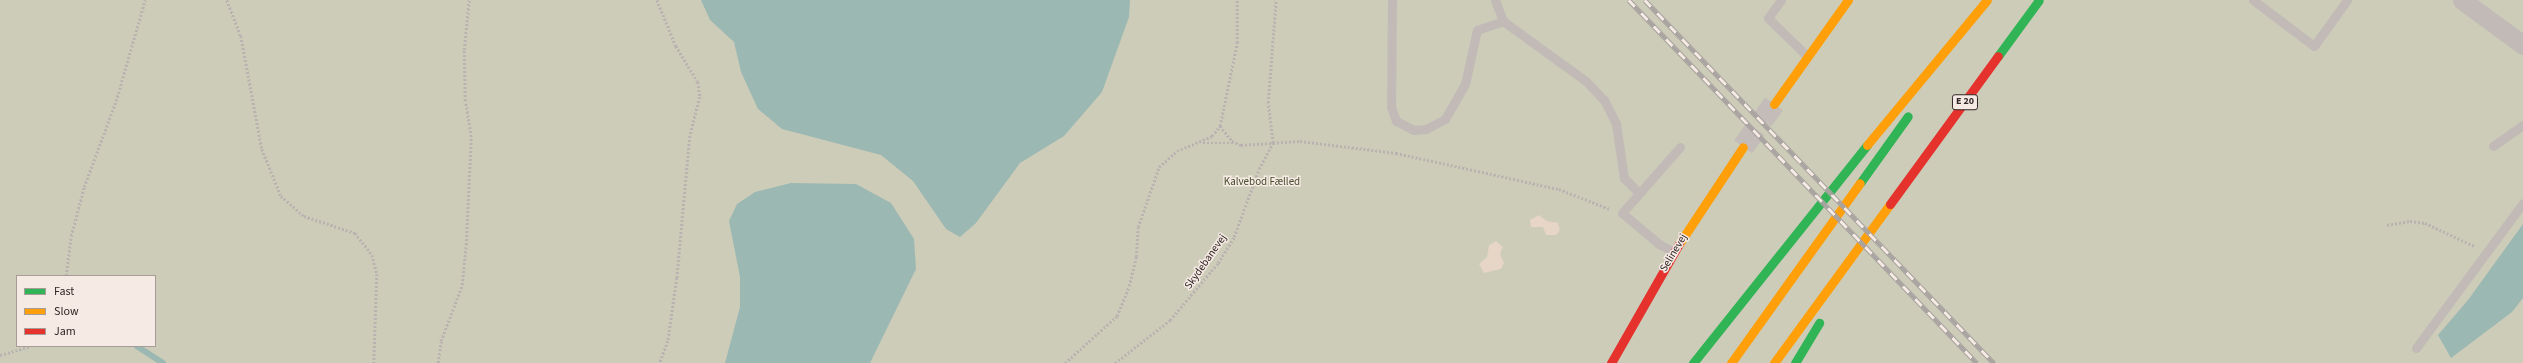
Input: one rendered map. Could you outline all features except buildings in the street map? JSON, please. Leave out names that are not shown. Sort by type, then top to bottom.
[{"type":"main road","points":[[1774,104],[1848,0]]},
{"type":"main road","points":[[1693,363],[1808,214],[1987,0]]},
{"type":"main road","points":[[1928,88],[1992,0]]},
{"type":"main road","name":"E 20","points":[[1890,204],[2039,0]]},
{"type":"main road","points":[[1731,363],[1914,108]]},
{"type":"main road","name":"Selinevej","points":[[1611,363],[1674,252],[1744,148]]},
{"type":"main road","points":[[1831,303],[1890,204]]},
{"type":"main road","points":[[1774,363],[1890,204]]},
{"type":"main road","points":[[1795,363],[1823,317]]},
{"type":"street","points":[[2462,0],[2523,45]]},
{"type":"lane","points":[[1392,0],[1391,107],[1396,121],[1414,130],[1426,129],[1445,119],[1466,84],[1478,30],[1503,21]]},
{"type":"lane","points":[[1495,0],[1503,21],[1586,81],[1604,100],[1616,124],[1624,178],[1638,192]]},
{"type":"lane","points":[[1781,0],[1768,18],[1807,56]]},
{"type":"lane","points":[[2253,0],[2314,46],[2347,0]]},
{"type":"lane","points":[[2493,146],[2523,125]]},
{"type":"lane","points":[[1674,252],[1659,244],[1622,213],[1638,192],[1680,147]]},
{"type":"lane","points":[[2416,348],[2523,202]]},
{"type":"path","points":[[66,275],[71,236],[84,187],[116,101],[145,0]]},
{"type":"path","points":[[227,0],[241,36],[262,149],[281,196],[304,216],[355,233],[372,255],[377,274],[374,363]]},
{"type":"path","points":[[438,363],[441,341],[462,285],[466,245],[471,137],[464,94],[464,50],[468,0]]},
{"type":"path","points":[[657,0],[676,46],[696,77],[700,97],[690,136],[676,286],[668,341],[660,363]]},
{"type":"path","points":[[1202,143],[1220,126],[1237,43],[1237,0]]},
{"type":"path","points":[[1273,143],[1268,103],[1276,0]]},
{"type":"path","points":[[1220,126],[1232,141],[1241,145]]},
{"type":"path","points":[[1065,363],[1116,316],[1129,286],[1136,257],[1138,227],[1159,167],[1177,151],[1202,143],[1241,145],[1300,141],[1396,153],[1559,189],[1622,213]]},
{"type":"path","name":"Skydebanevej","points":[[1115,363],[1170,320],[1218,263],[1234,237],[1259,169],[1273,143]]},
{"type":"path","points":[[2387,225],[2410,221],[2424,223],[2467,244],[2488,250]]},
{"type":"path","points":[[0,355],[28,347]]},
{"type":"green space","name":"Kalvebod Fælled","points":[[0,0],[2523,0],[2523,363],[0,363]]},
{"type":"sand","points":[[1539,215],[1547,221],[1558,223],[1560,230],[1556,235],[1546,235],[1543,227],[1531,227],[1530,220]]},
{"type":"sand","points":[[1496,241],[1503,247],[1500,254],[1504,263],[1501,269],[1484,273],[1479,264],[1487,257],[1489,245]]},
{"type":"water","points":[[701,0],[1130,0],[1129,17],[1102,92],[1064,136],[1020,163],[976,223],[960,237],[946,229],[913,181],[881,155],[782,129],[758,109],[741,72],[734,42],[710,20]]},
{"type":"water","points":[[791,183],[856,184],[891,203],[914,239],[916,269],[870,363],[725,363],[740,307],[740,277],[729,221],[737,204],[755,192]]},
{"type":"water","points":[[2523,224],[2523,298],[2512,312],[2451,358],[2438,335],[2468,300]]},
{"type":"waterway","points":[[139,347],[163,363]]},
{"type":"tunnel","points":[[1743,147],[1774,104]]},
{"type":"railway","points":[[1629,0],[1977,363]]},
{"type":"railway","points":[[1645,0],[1994,363]]},
{"type":"traffic: fast","points":[[1998,56],[2039,0]]},
{"type":"traffic: fast","points":[[1860,183],[1908,116]]},
{"type":"traffic: fast","points":[[1693,363],[1867,145]]},
{"type":"traffic: fast","points":[[1795,363],[1819,323]]},
{"type":"traffic: slow","points":[[1774,104],[1848,0]]},
{"type":"traffic: slow","points":[[1867,145],[1987,0]]},
{"type":"traffic: slow","points":[[1679,244],[1743,147]]},
{"type":"traffic: slow","points":[[1731,363],[1860,183]]},
{"type":"traffic: slow","points":[[1774,363],[1890,204]]},
{"type":"traffic: jam","points":[[1890,204],[1998,56]]},
{"type":"traffic: jam","points":[[1611,363],[1679,244]]}]
